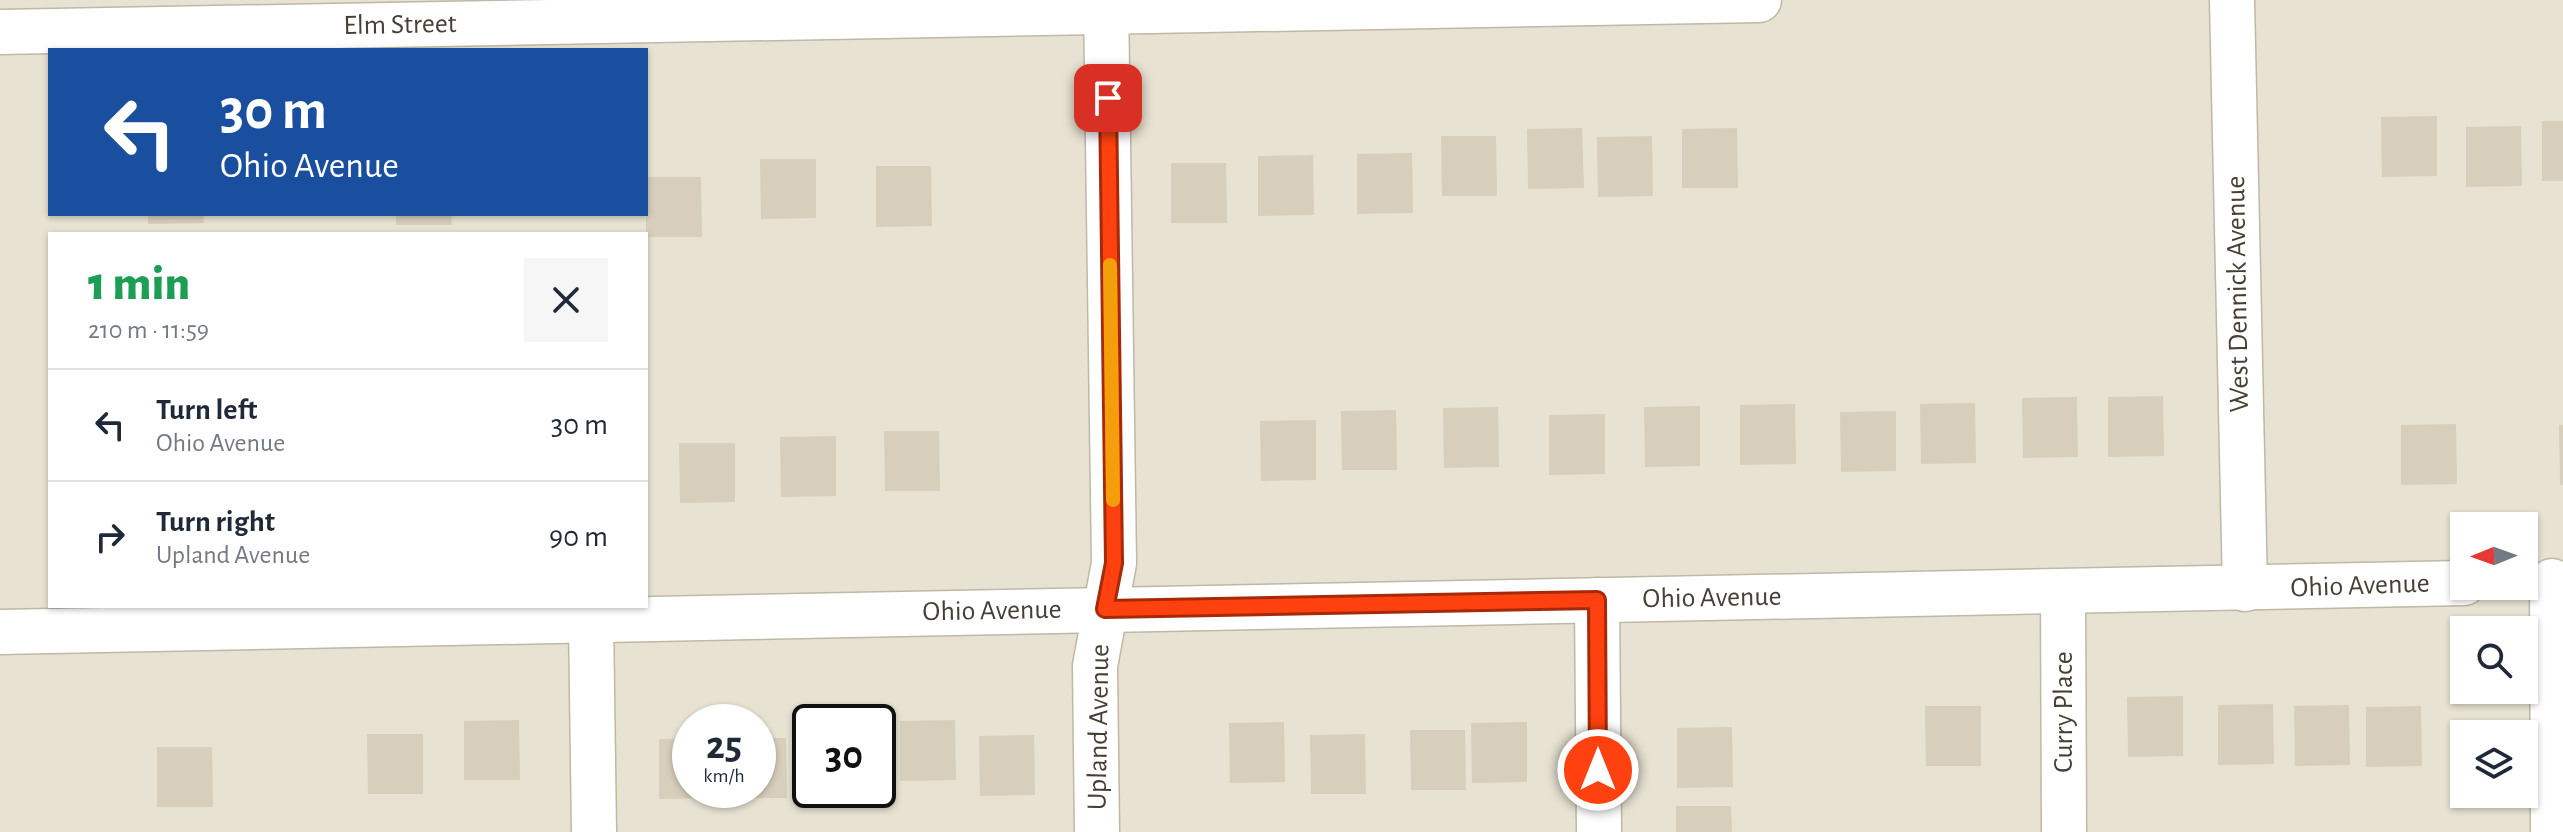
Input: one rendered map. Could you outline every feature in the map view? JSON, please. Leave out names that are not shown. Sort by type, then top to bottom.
[{"type":"street","name":"Elm Street","points":[[0,32],[642,10],[1759,0]]},
{"type":"street","name":"West Dennick Avenue","points":[[2232,0],[2245,589]]},
{"type":"street","name":"Upland Avenue","points":[[1097,832],[1095,666],[1114,563],[1106,6]]},
{"type":"street","points":[[2546,581],[2553,832]]},
{"type":"street","name":"Ohio Avenue","points":[[0,632],[2450,583]]},
{"type":"street","name":"Curry Place","points":[[2063,592],[2064,832]]},
{"type":"street","points":[[1597,600],[1599,832]]},
{"type":"street","points":[[591,620],[594,832]]},
{"type":"shaded area","points":[[0,0],[2563,0],[2563,832],[0,832]]},
{"type":"building","points":[[2437,116],[2437,176],[2382,177],[2381,117]]},
{"type":"building","points":[[2542,121],[2563,121],[2563,181],[2542,181]]},
{"type":"building","points":[[2521,126],[2522,186],[2466,187],[2466,127]]},
{"type":"building","points":[[1582,128],[1584,188],[1528,189],[1527,129]]},
{"type":"building","points":[[1737,128],[1738,188],[1682,188],[1682,129]]},
{"type":"building","points":[[1441,136],[1496,136],[1497,196],[1442,196]]},
{"type":"building","points":[[1652,136],[1653,196],[1598,197],[1597,137]]},
{"type":"building","points":[[1412,153],[1413,213],[1357,214],[1357,154]]},
{"type":"building","points":[[1313,155],[1314,215],[1258,216],[1258,156]]},
{"type":"building","points":[[760,159],[816,159],[816,218],[761,219]]},
{"type":"building","points":[[1171,163],[1226,163],[1227,223],[1171,223]]},
{"type":"building","points":[[876,166],[931,166],[932,226],[876,227]]},
{"type":"building","points":[[648,177],[701,177],[702,237],[648,237]]},
{"type":"building","points":[[148,216],[203,216],[204,223],[148,224]]},
{"type":"building","points":[[396,216],[451,216],[452,225],[396,225]]},
{"type":"building","points":[[2163,396],[2164,456],[2108,457],[2108,397]]},
{"type":"building","points":[[2077,397],[2078,457],[2023,458],[2022,398]]},
{"type":"building","points":[[1975,403],[1976,463],[1921,464],[1920,404]]},
{"type":"building","points":[[1795,404],[1796,464],[1740,465],[1740,405]]},
{"type":"building","points":[[1700,406],[1700,466],[1645,467],[1644,407]]},
{"type":"building","points":[[1498,407],[1499,467],[1444,468],[1443,408]]},
{"type":"building","points":[[1396,410],[1397,470],[1342,470],[1341,411]]},
{"type":"building","points":[[1896,411],[1896,471],[1841,472],[1840,412]]},
{"type":"building","points":[[1605,414],[1605,474],[1549,475],[1549,415]]},
{"type":"building","points":[[1316,420],[1316,480],[1261,481],[1260,421]]},
{"type":"building","points":[[2456,424],[2457,484],[2401,485],[2401,425]]},
{"type":"building","points":[[2559,425],[2563,425],[2563,485],[2560,485]]},
{"type":"building","points":[[884,431],[939,431],[940,491],[885,491]]},
{"type":"building","points":[[836,436],[836,496],[781,497],[780,437]]},
{"type":"building","points":[[679,443],[735,443],[735,502],[680,503]]},
{"type":"building","points":[[2183,696],[2183,756],[2128,757],[2127,697]]},
{"type":"building","points":[[2273,704],[2274,764],[2218,765],[2218,705]]},
{"type":"building","points":[[2349,705],[2350,765],[2295,766],[2294,706]]},
{"type":"building","points":[[1925,706],[1981,706],[1981,766],[1926,766]]},
{"type":"building","points":[[2421,706],[2422,766],[2366,767],[2366,707]]},
{"type":"building","points":[[519,720],[520,780],[464,780],[464,721]]},
{"type":"building","points":[[955,720],[956,780],[900,781],[900,721]]},
{"type":"building","points":[[1284,722],[1285,782],[1230,783],[1229,723]]},
{"type":"building","points":[[1527,722],[1527,782],[1472,783],[1471,723]]},
{"type":"building","points":[[1732,727],[1733,787],[1677,788],[1677,728]]},
{"type":"building","points":[[1410,730],[1465,730],[1466,790],[1411,790]]},
{"type":"building","points":[[367,734],[423,734],[423,794],[368,794]]},
{"type":"building","points":[[1365,734],[1366,794],[1311,794],[1310,735]]},
{"type":"building","points":[[1034,735],[1035,795],[980,796],[979,736]]},
{"type":"building","points":[[776,738],[786,738],[787,798],[776,798]]},
{"type":"building","points":[[659,739],[672,739],[672,799],[659,799]]},
{"type":"building","points":[[157,747],[212,747],[213,807],[157,807]]},
{"type":"building","points":[[1676,806],[1731,806],[1732,832],[1676,832]]},
{"type":"slow traffic","points":[[1110,265],[1113,500]]},
{"type":"route","points":[[1108,98],[1114,563],[1105,609],[1597,600],[1598,770]]}]
